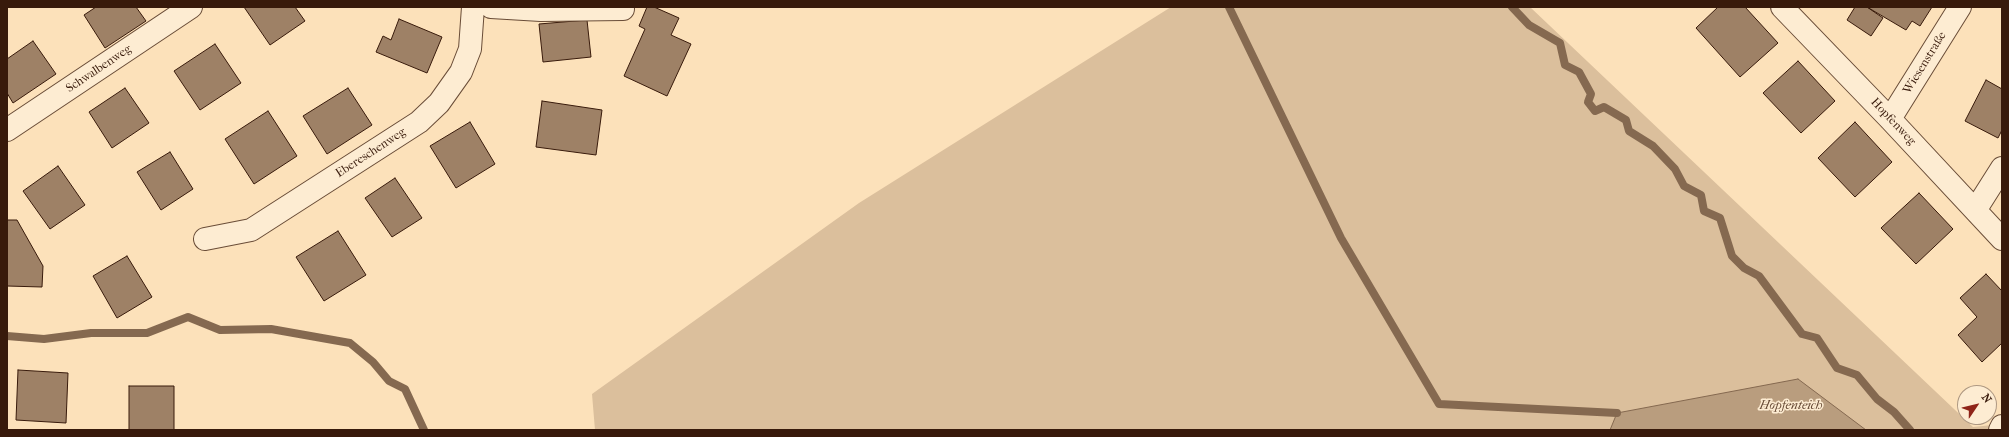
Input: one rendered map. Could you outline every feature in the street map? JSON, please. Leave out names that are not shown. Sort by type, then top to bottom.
[{"type":"street","name":"Schwalbenweg","points":[[7,130],[191,7]]},
{"type":"street","name":"Ebereschenweg","points":[[205,239],[251,230],[419,122],[439,103],[461,72],[470,49],[473,7]]},
{"type":"street","points":[[490,7],[541,10],[623,8]]},
{"type":"street","name":"Hopfenweg","points":[[1782,7],[1976,209],[2002,239]]},
{"type":"street","name":"Wiesenstraße","points":[[1890,119],[1960,7]]},
{"type":"street","points":[[1976,209],[2002,168]]},
{"type":"street","points":[[2000,430],[2002,426]]},
{"type":"shaded area","points":[[1171,7],[1530,7],[1957,412],[1957,425],[1971,425],[1973,427],[2002,424],[2002,430],[595,430],[592,394],[859,203]]},
{"type":"water","name":"Hopfenteich","points":[[1798,379],[1866,430],[1610,430],[1617,413]]},
{"type":"building","points":[[96,7],[136,7],[146,21],[105,48],[84,15]]},
{"type":"building","points":[[244,7],[295,7],[305,21],[270,45]]},
{"type":"building","points":[[647,7],[654,7],[679,18],[671,35],[691,44],[667,96],[624,76],[645,29],[639,26]]},
{"type":"building","points":[[1718,7],[1745,7],[1778,43],[1740,77],[1696,28]]},
{"type":"building","points":[[1855,7],[1867,7],[1883,18],[1871,36],[1847,20]]},
{"type":"building","points":[[1867,7],[1932,7],[1920,26],[1912,21],[1906,30]]},
{"type":"building","points":[[399,19],[442,37],[427,73],[376,52],[383,36],[391,40]]},
{"type":"building","points":[[587,20],[591,57],[543,62],[539,24]]},
{"type":"building","points":[[33,41],[56,74],[13,103],[7,93],[7,59]]},
{"type":"building","points":[[215,44],[241,83],[200,110],[174,71]]},
{"type":"building","points":[[1798,61],[1835,101],[1801,133],[1763,93]]},
{"type":"building","points":[[1986,80],[2002,89],[2002,130],[1998,138],[1965,121]]},
{"type":"building","points":[[125,88],[149,123],[112,148],[89,112]]},
{"type":"building","points":[[348,88],[372,125],[327,154],[303,116]]},
{"type":"building","points":[[542,101],[602,110],[596,155],[536,147]]},
{"type":"building","points":[[268,111],[297,156],[254,184],[225,139]]},
{"type":"building","points":[[470,122],[495,164],[456,188],[430,146]]},
{"type":"building","points":[[1855,122],[1892,162],[1855,197],[1818,158]]},
{"type":"building","points":[[170,152],[193,189],[161,210],[137,172]]},
{"type":"building","points":[[58,166],[85,205],[50,229],[23,191]]},
{"type":"building","points":[[395,178],[422,218],[392,237],[365,198]]},
{"type":"building","points":[[1919,193],[1953,229],[1916,264],[1881,228]]},
{"type":"building","points":[[7,220],[17,220],[43,266],[42,287],[7,286]]},
{"type":"building","points":[[338,231],[366,275],[324,301],[296,257]]},
{"type":"building","points":[[127,256],[152,297],[117,318],[93,276]]},
{"type":"building","points":[[1986,274],[2002,291],[2002,343],[1982,362],[1958,335],[1977,317],[1960,298]]},
{"type":"building","points":[[18,370],[68,373],[66,423],[16,420]]},
{"type":"building","points":[[129,386],[174,386],[174,430],[129,430]]},
{"type":"waterway","points":[[1229,7],[1341,238],[1439,404],[1617,413]]},
{"type":"waterway","points":[[1512,7],[1529,25],[1560,43],[1565,65],[1579,72],[1591,94],[1588,102],[1595,111],[1604,107],[1626,120],[1629,131],[1653,146],[1675,169],[1684,186],[1701,195],[1704,211],[1720,218],[1732,256],[1744,268],[1759,276],[1802,334],[1817,338],[1837,368],[1857,375],[1877,399],[1894,412],[1910,430]]},
{"type":"waterway","points":[[7,336],[44,339],[91,333],[147,333],[188,317],[220,330],[271,329],[350,343],[373,362],[389,381],[405,389],[424,430]]}]
